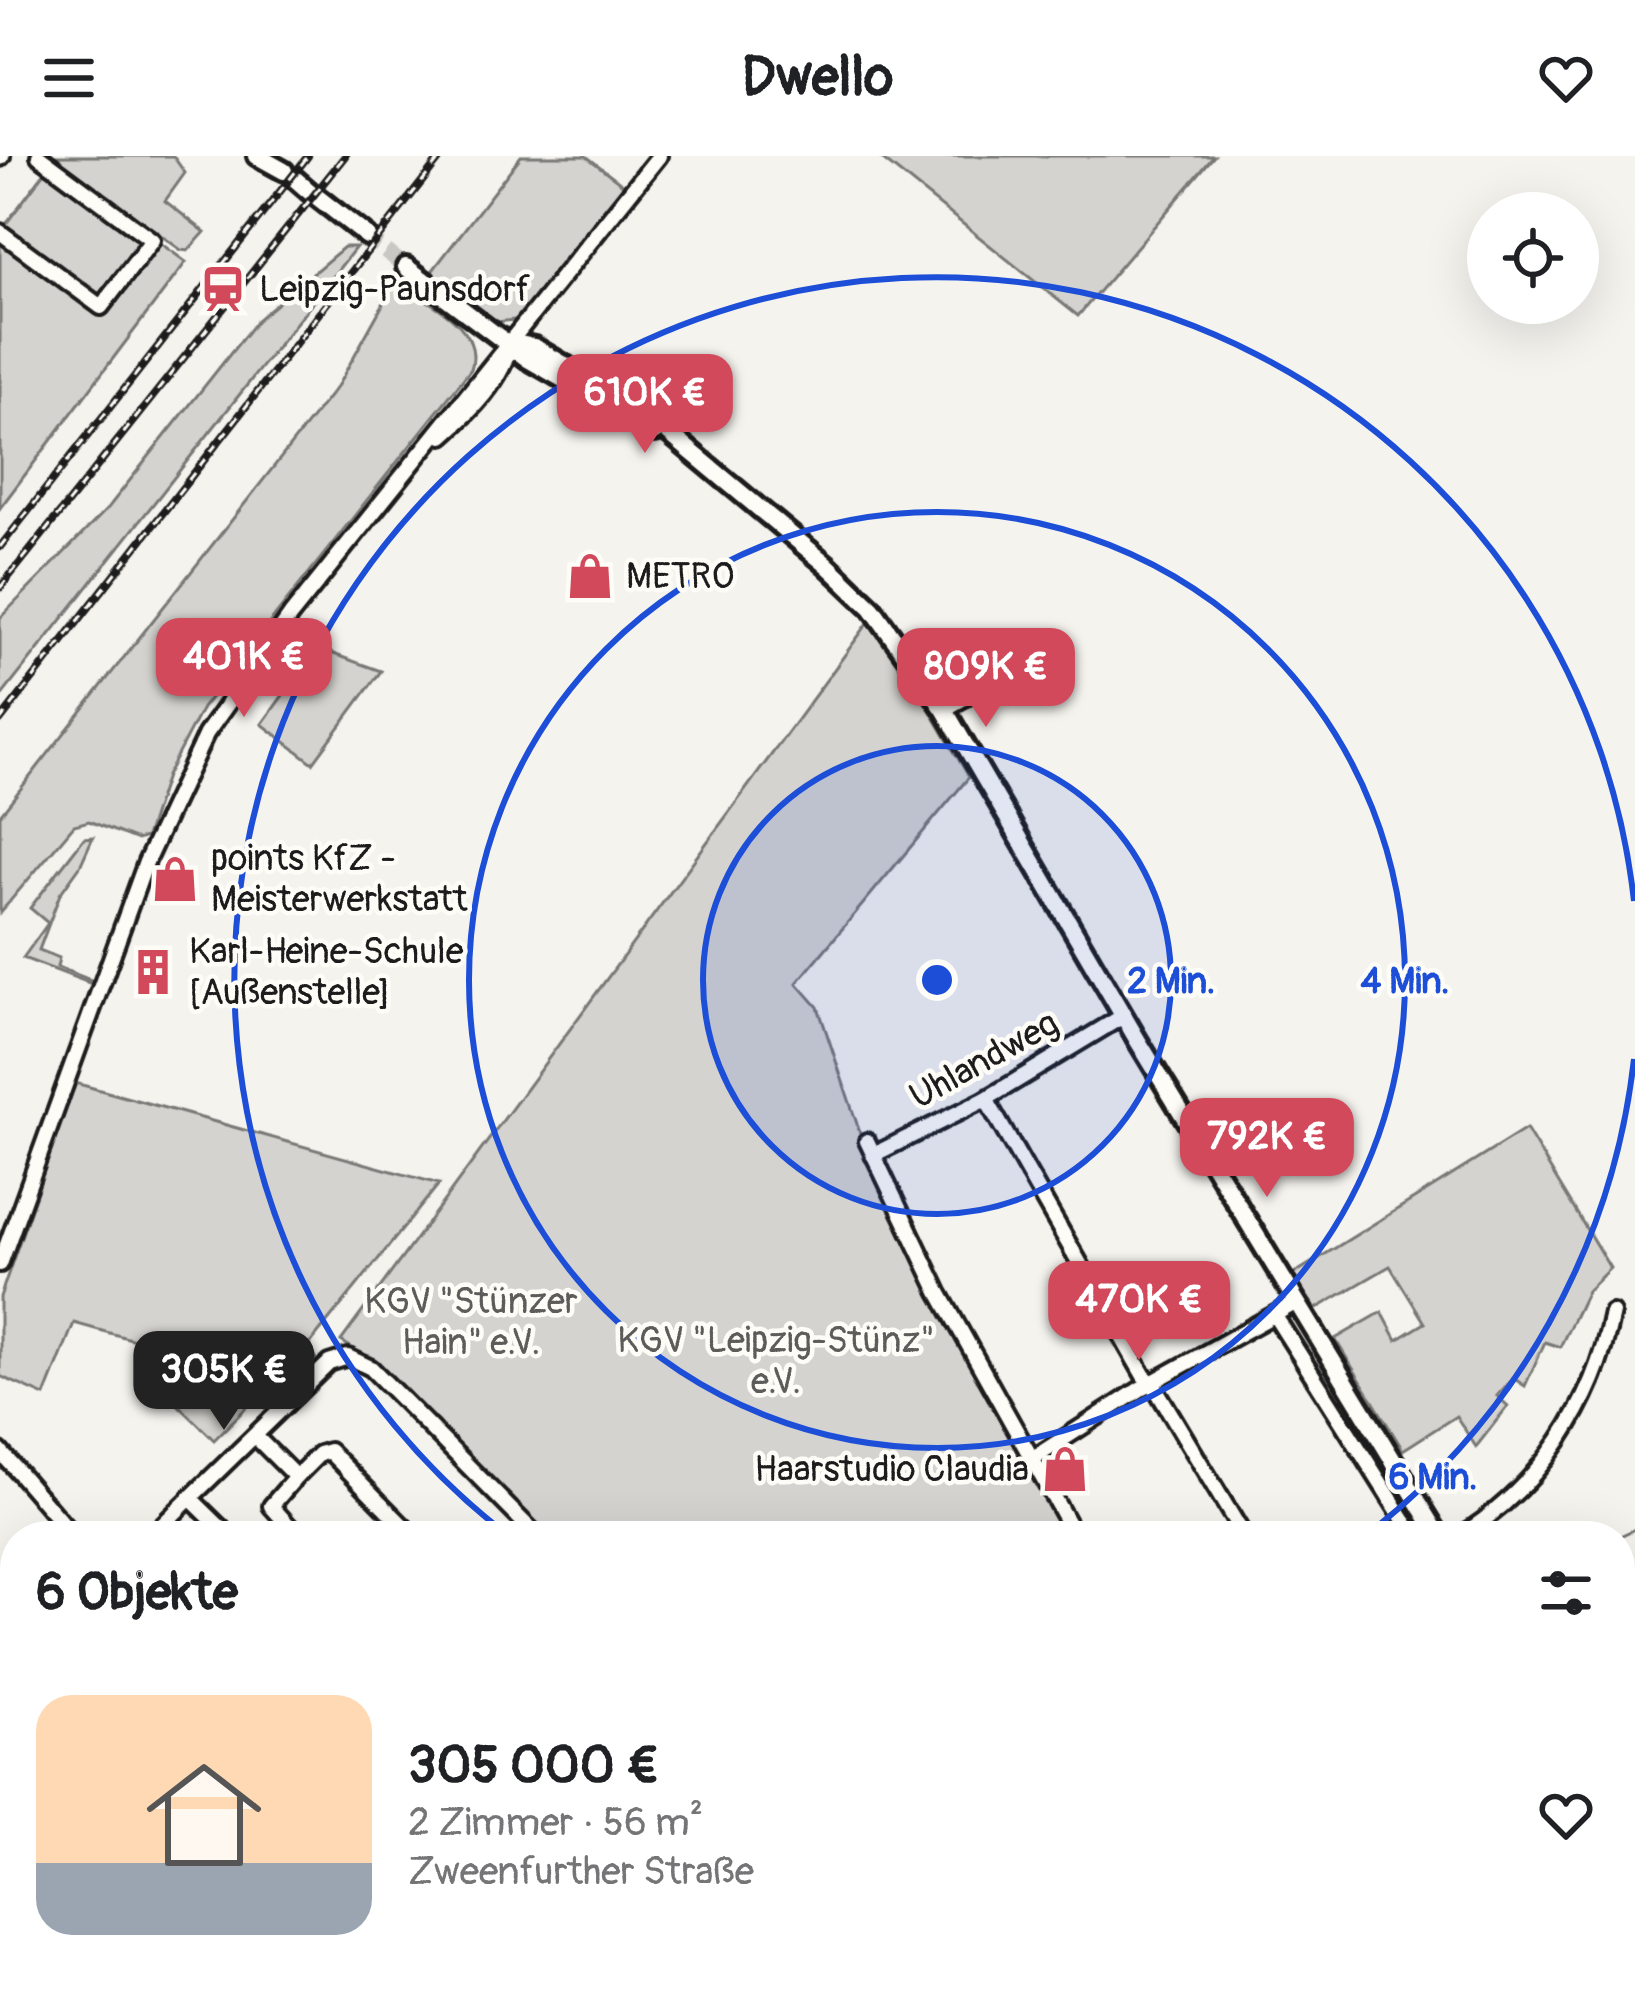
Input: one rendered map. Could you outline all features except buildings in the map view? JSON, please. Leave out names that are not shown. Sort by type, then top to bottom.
[{"type":"main road","points":[[274,165],[367,236]]},
{"type":"main road","points":[[406,266],[528,359],[693,453],[860,593],[944,709],[1430,1521]]},
{"type":"street","points":[[0,232],[100,307],[152,240],[39,156]]},
{"type":"street","points":[[1,1256],[146,862],[195,754],[255,662],[430,446],[461,420],[505,365],[510,342],[659,156]]},
{"type":"street","points":[[944,709],[1021,668]]},
{"type":"street","name":"Uhlandweg","points":[[1032,1459],[939,1292],[870,1148],[986,1100],[1124,1016]]},
{"type":"street","points":[[986,1100],[1144,1376],[1154,1384],[1235,1521]]},
{"type":"street","points":[[1067,1521],[1032,1459],[1298,1301]]},
{"type":"street","points":[[1479,1521],[1524,1485],[1564,1434],[1600,1362],[1612,1313]]},
{"type":"street","points":[[1275,1316],[1405,1521]]},
{"type":"street","points":[[166,1521],[329,1363],[348,1357],[371,1368],[522,1521]]},
{"type":"street","points":[[256,1437],[296,1477]]},
{"type":"street","points":[[0,1451],[60,1521]]},
{"type":"street","points":[[284,1521],[271,1506],[323,1451],[334,1454],[399,1521]]},
{"type":"street","points":[[190,1498],[214,1521]]},
{"type":"green space","points":[[52,156],[173,156],[185,173],[165,201],[205,232],[188,251],[181,250]]},
{"type":"green space","points":[[521,156],[586,156],[629,189],[523,319],[496,322],[430,274]]},
{"type":"green space","points":[[878,156],[1214,156],[1078,316]]},
{"type":"green space","points":[[47,169],[139,238],[101,293],[90,292],[2,229]]},
{"type":"green space","points":[[156,240],[186,262],[0,508],[0,242],[99,315]]},
{"type":"green space","points":[[344,247],[356,247],[0,698],[0,618],[108,508],[257,320]]},
{"type":"green space","points":[[396,281],[461,327],[473,353],[471,369],[202,708],[166,776],[146,837],[137,840],[89,821],[74,825],[0,913],[0,815],[338,385]]},
{"type":"green space","points":[[871,619],[969,777],[797,983],[818,1007],[869,1160],[1062,1521],[532,1521],[376,1363],[341,1341]]},
{"type":"green space","points":[[306,639],[381,671],[313,763],[262,724],[292,683],[281,673]]},
{"type":"green space","points":[[93,837],[60,894],[39,950],[59,958],[57,967],[92,984],[23,958],[48,923],[30,908],[84,838]]},
{"type":"green space","points":[[75,1083],[439,1184],[309,1345],[317,1361],[295,1385],[74,1323],[45,1396],[0,1376],[0,1297]]},
{"type":"green space","points":[[1526,1129],[1610,1268],[1587,1291],[1560,1347],[1545,1342],[1525,1386],[1513,1378],[1497,1396],[1508,1406],[1476,1447],[1456,1416],[1403,1450],[1335,1339],[1382,1312],[1397,1340],[1425,1323],[1390,1266],[1316,1309],[1292,1275]]},
{"type":"green space","points":[[1297,1302],[1430,1521],[1405,1521],[1275,1316]]},
{"type":"green space","points":[[188,1358],[261,1393],[214,1440],[161,1388]]},
{"type":"tunnel","points":[[367,236],[406,267]]},
{"type":"railway","points":[[0,547],[308,156]]},
{"type":"railway","points":[[0,588],[345,156]]},
{"type":"railway","points":[[0,721],[442,156]]},
{"type":"place","name":"Leipzig-Paunsdorf","points":[[223,289]]},
{"type":"place","name":"METRO","points":[[590,576]]},
{"type":"place","name":"points KfZ - Meisterwerkstatt","points":[[175,879]]},
{"type":"place","name":"Karl-Heine-Schule [Außenstelle]","points":[[153,972]]},
{"type":"place","name":"Haarstudio Claudia","points":[[1065,1469]]},
{"type":"park label","name":"KGV \"Stünzer Hain\" e.V.","points":[[471,1322]]},
{"type":"park label","name":"KGV \"Leipzig-Stünz\" e.V.","points":[[776,1360]]}]
